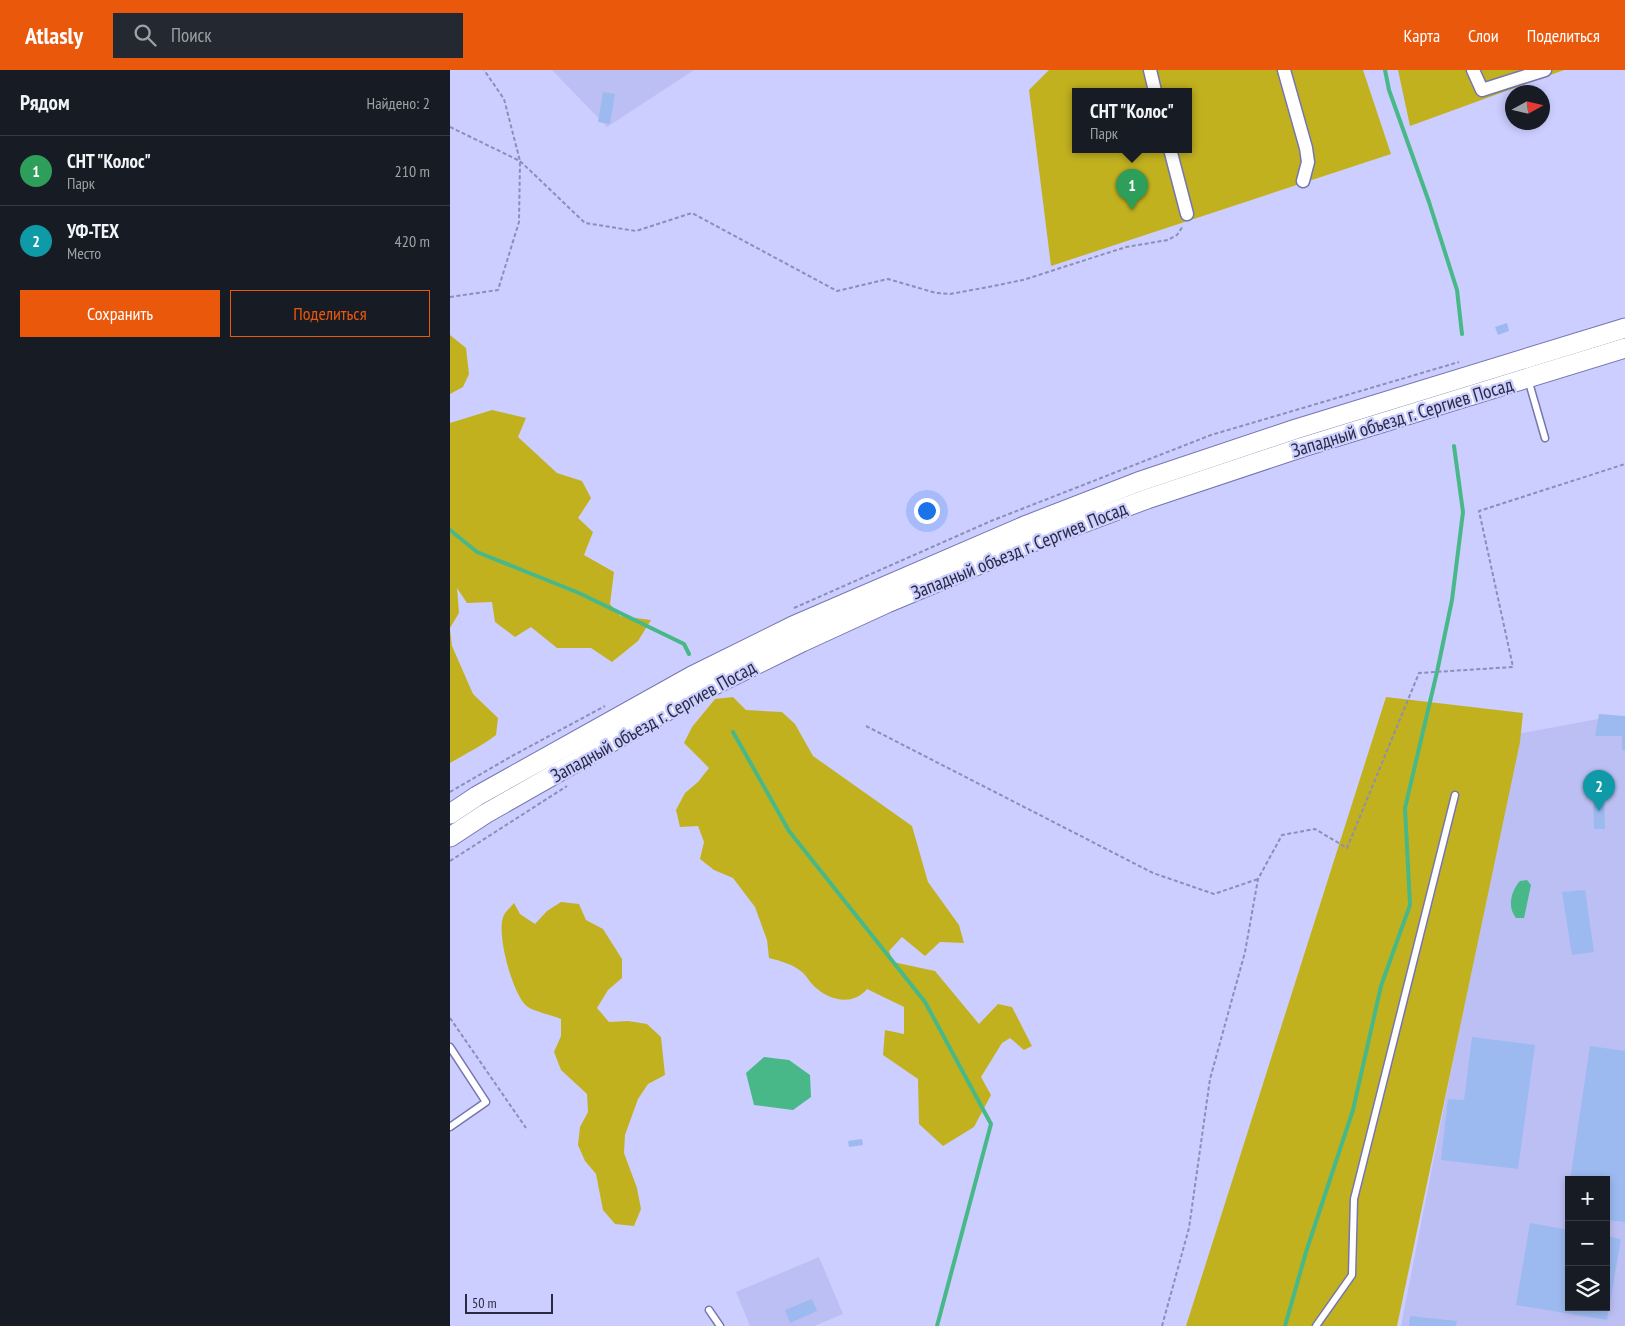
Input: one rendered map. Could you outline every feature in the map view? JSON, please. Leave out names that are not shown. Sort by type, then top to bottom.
[{"type":"main road","name":"Западный объезд г. Сергиев Посад","points":[[450,814],[477,796],[692,676],[810,618],[1027,525],[1138,482],[1296,429],[1625,328]]},
{"type":"main road","name":"Западный объезд г. Сергиев Посад","points":[[450,837],[485,814],[706,689],[802,642],[1035,541],[1147,500],[1303,447],[1625,348]]},
{"type":"street","points":[[1150,70],[1154,88]]},
{"type":"street","points":[[1284,70],[1306,148],[1308,162],[1303,181]]},
{"type":"street","points":[[1473,70],[1482,90],[1545,70]]},
{"type":"street","points":[[1171,153],[1187,214]]},
{"type":"lane","points":[[1527,378],[1545,438]]},
{"type":"lane","points":[[1316,1326],[1352,1275],[1354,1199],[1455,796]]},
{"type":"lane","points":[[450,1048],[486,1102],[450,1127]]},
{"type":"lane","points":[[709,1310],[720,1326]]},
{"type":"path","points":[[450,297],[498,290],[519,222],[520,162],[504,99],[484,70]]},
{"type":"path","points":[[450,127],[520,162],[585,223],[636,231],[692,213],[837,291],[888,279],[936,293],[950,294],[1024,280],[1126,247],[1168,240],[1177,235],[1184,225],[1187,214]]},
{"type":"path","points":[[1162,1326],[1189,1228],[1210,1079],[1245,952],[1258,879],[1282,835],[1315,829],[1347,848],[1419,673],[1513,667],[1479,511],[1625,464]]},
{"type":"path","points":[[866,726],[1153,873],[1214,894],[1258,879]]},
{"type":"path","points":[[450,861],[574,781]]},
{"type":"path","points":[[450,1018],[526,1128]]},
{"type":"shaded area","points":[[552,70],[694,70],[607,127]]},
{"type":"shaded area","points":[[1049,70],[1363,70],[1391,154],[1051,266],[1029,90]]},
{"type":"shaded area","points":[[1398,70],[1564,70],[1523,85],[1505,85],[1505,91],[1410,126]]},
{"type":"shaded area","points":[[450,335],[466,348],[469,374],[463,387],[450,394]]},
{"type":"shaded area","points":[[492,410],[526,418],[518,437],[557,473],[582,481],[591,498],[578,518],[593,532],[584,555],[614,572],[610,604],[620,616],[651,620],[638,641],[612,662],[591,648],[557,648],[531,627],[515,637],[495,622],[492,602],[467,603],[457,588],[459,613],[450,628],[450,423]]},
{"type":"shaded area","points":[[450,629],[452,646],[473,694],[498,718],[496,735],[450,763]]},
{"type":"shaded area","points":[[733,697],[746,710],[782,712],[795,724],[813,756],[912,826],[928,882],[959,925],[964,943],[940,942],[925,956],[902,937],[889,951],[893,962],[935,971],[979,1024],[998,1004],[1012,1007],[1032,1046],[1024,1050],[1010,1038],[1002,1043],[981,1077],[991,1095],[974,1127],[943,1146],[919,1124],[918,1079],[883,1055],[885,1030],[904,1034],[904,1007],[867,989],[855,998],[848,1000],[827,996],[798,969],[769,958],[767,940],[755,907],[733,878],[714,870],[700,859],[704,842],[698,826],[680,827],[676,810],[685,793],[698,782],[709,768],[684,743],[692,727],[715,699]]},
{"type":"shaded area","points":[[1386,697],[1523,713],[1520,742],[1397,1326],[1186,1326]]},
{"type":"shaded area","points":[[1598,719],[1625,719],[1625,1326],[1401,1326],[1517,734]]},
{"type":"shaded area","points":[[1527,880],[1531,885],[1524,918],[1516,918],[1511,904],[1512,894],[1520,881]]},
{"type":"shaded area","points":[[561,902],[579,904],[586,920],[603,929],[622,959],[622,978],[608,990],[597,1008],[609,1022],[628,1021],[647,1024],[661,1037],[665,1075],[648,1084],[638,1099],[625,1135],[624,1153],[637,1188],[641,1209],[634,1226],[615,1224],[603,1210],[596,1174],[585,1161],[578,1145],[580,1127],[588,1112],[587,1094],[561,1070],[554,1052],[561,1036],[561,1019],[528,1007],[522,1001],[511,978],[507,963],[502,923],[507,910],[514,903],[520,914],[535,924],[547,911]]},
{"type":"shaded area","points":[[764,1057],[789,1060],[810,1075],[811,1097],[793,1110],[754,1105],[746,1073]]},
{"type":"shaded area","points":[[819,1257],[843,1314],[814,1326],[750,1326],[736,1292]]},
{"type":"building","points":[[603,92],[615,94],[610,124],[598,122]]},
{"type":"building","points":[[1507,323],[1509,331],[1498,335],[1495,327]]},
{"type":"building","points":[[1599,714],[1625,716],[1625,750],[1622,750],[1622,736],[1595,736]]},
{"type":"building","points":[[1593,794],[1604,794],[1605,829],[1594,829]]},
{"type":"building","points":[[1585,890],[1594,952],[1572,955],[1562,892]]},
{"type":"building","points":[[1472,1037],[1535,1045],[1518,1169],[1441,1160],[1448,1099],[1464,1100]]},
{"type":"building","points":[[1590,1046],[1625,1051],[1625,1222],[1610,1220],[1610,1176],[1571,1176]]},
{"type":"building","points":[[862,1139],[863,1145],[849,1147],[848,1141]]},
{"type":"building","points":[[1530,1223],[1565,1229],[1565,1311],[1609,1311],[1607,1320],[1516,1305]]},
{"type":"building","points":[[1610,1237],[1621,1239],[1610,1303]]},
{"type":"building","points":[[812,1299],[817,1311],[790,1323],[785,1310]]},
{"type":"building","points":[[1410,1316],[1457,1321],[1456,1326],[1409,1326]]},
{"type":"waterway","points":[[1385,70],[1389,90],[1429,202],[1457,290],[1462,334]]},
{"type":"waterway","points":[[1285,1326],[1306,1252],[1353,1110],[1381,986],[1410,905],[1405,808],[1452,600],[1463,512],[1454,446]]},
{"type":"waterway","points":[[450,530],[477,552],[579,593],[684,644],[689,654]]},
{"type":"waterway","points":[[733,732],[789,831],[925,1002],[991,1124],[937,1326]]},
{"type":"place","name":"СНТ \"Колос\"","points":[[1132,210]]},
{"type":"place","name":"УФ-ТЕХ","points":[[1599,811]]}]
